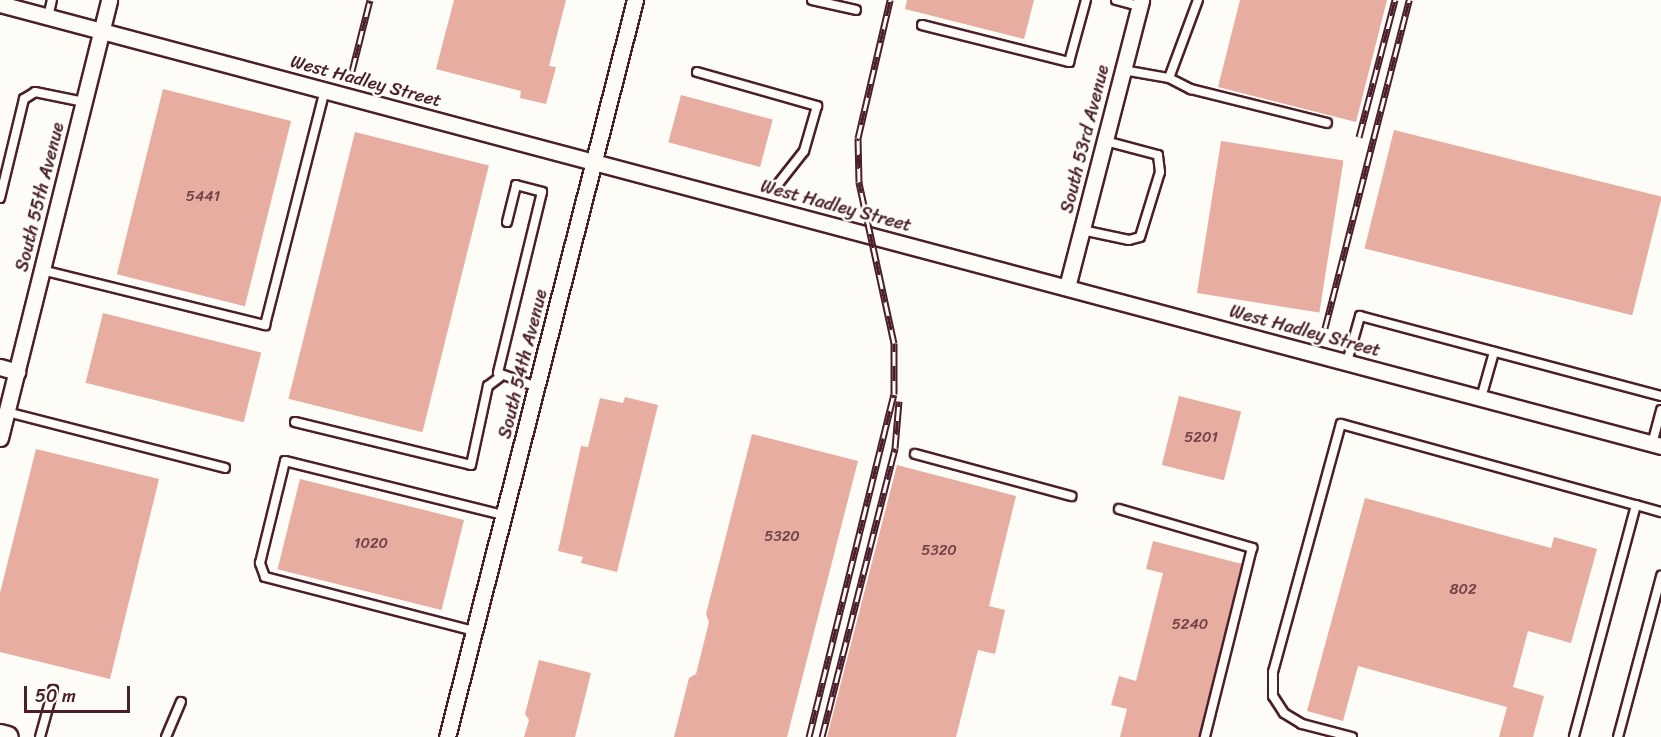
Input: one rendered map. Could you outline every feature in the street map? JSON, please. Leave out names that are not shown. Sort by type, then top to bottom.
[{"type":"main road","points":[[0,735],[7,737]]},
{"type":"street","name":"South 55th Avenue","points":[[0,438],[109,0]]},
{"type":"street","name":"South 54th Avenue","points":[[447,737],[635,0]]},
{"type":"street","name":"South 53rd Avenue","points":[[1067,287],[1140,3]]},
{"type":"street","name":"West Hadley Street","points":[[0,4],[1657,445]]},
{"type":"street","points":[[0,368],[17,372]]},
{"type":"lane","points":[[48,17],[52,0]]},
{"type":"lane","points":[[812,0],[856,10]]},
{"type":"lane","points":[[922,25],[1070,62],[1086,0]]},
{"type":"lane","points":[[1116,0],[1140,3]]},
{"type":"lane","points":[[1169,78],[1198,0]]},
{"type":"lane","points":[[1123,70],[1169,78],[1191,89],[1327,123]]},
{"type":"lane","points":[[697,72],[817,106],[804,152],[778,184]]},
{"type":"lane","points":[[42,270],[265,325],[325,90]]},
{"type":"lane","points":[[0,198],[24,99],[35,92],[84,102]]},
{"type":"lane","points":[[1082,230],[1129,240],[1140,237],[1160,172],[1158,155],[1104,141]]},
{"type":"lane","points":[[500,377],[498,368],[542,192],[516,185],[507,222]]},
{"type":"lane","points":[[1347,362],[1360,316],[1661,396]]},
{"type":"lane","points":[[1481,398],[1494,352]]},
{"type":"lane","points":[[500,377],[537,387]]},
{"type":"lane","points":[[295,422],[471,465],[488,386],[500,377]]},
{"type":"lane","points":[[1657,445],[1661,410]]},
{"type":"lane","points":[[7,412],[225,468]]},
{"type":"lane","points":[[1352,737],[1302,724],[1284,713],[1273,696],[1273,672],[1341,424],[1661,512]]},
{"type":"lane","points":[[915,454],[1071,496]]},
{"type":"lane","points":[[474,631],[265,577],[260,563],[285,461],[504,515]]},
{"type":"lane","points":[[1574,737],[1636,505]]},
{"type":"lane","points":[[1119,509],[1252,548],[1205,737]]},
{"type":"lane","points":[[1617,737],[1661,576]]},
{"type":"lane","points":[[40,737],[53,690]]},
{"type":"lane","points":[[166,737],[181,702]]},
{"type":"building","points":[[454,0],[566,0],[549,66],[556,67],[546,104],[520,98],[521,91],[436,69]]},
{"type":"building","points":[[907,0],[1034,0],[1024,39],[905,9]]},
{"type":"building","points":[[1240,0],[1387,0],[1356,122],[1218,87]]},
{"type":"building","points":[[163,89],[291,121],[245,306],[117,274]]},
{"type":"building","points":[[681,95],[773,120],[760,167],[668,142]]},
{"type":"building","points":[[1394,130],[1661,197],[1632,315],[1364,248]]},
{"type":"building","points":[[355,132],[489,165],[422,432],[288,399]]},
{"type":"building","points":[[1221,141],[1343,160],[1319,313],[1197,293]]},
{"type":"building","points":[[103,313],[261,352],[244,422],[86,383]]},
{"type":"building","points":[[1179,396],[1241,411],[1224,480],[1162,465]]},
{"type":"building","points":[[625,397],[658,405],[617,572],[581,563],[583,557],[558,551],[581,446],[588,447],[600,398],[623,403]]},
{"type":"building","points":[[752,434],[858,461],[787,737],[674,737],[689,678],[696,674],[709,622],[706,614]]},
{"type":"building","points":[[36,449],[159,479],[110,679],[0,652],[0,593]]},
{"type":"building","points":[[897,465],[1016,496],[989,606],[1005,610],[995,654],[978,650],[956,737],[827,737]]},
{"type":"building","points":[[300,479],[464,520],[441,610],[278,569]]},
{"type":"building","points":[[1365,498],[1551,548],[1554,537],[1597,549],[1571,643],[1528,631],[1513,687],[1544,696],[1533,737],[1499,737],[1507,707],[1358,666],[1343,721],[1307,711]]},
{"type":"building","points":[[1153,541],[1242,564],[1199,737],[1120,737],[1127,709],[1111,705],[1119,676],[1136,681],[1163,573],[1146,569]]},
{"type":"building","points":[[539,660],[591,673],[575,737],[524,737],[529,720],[525,714]]},
{"type":"railway","points":[[352,71],[370,0]]},
{"type":"railway","points":[[809,737],[894,394],[894,343],[859,182],[858,138],[890,0]]},
{"type":"railway","points":[[1359,137],[1395,0]]},
{"type":"railway","points":[[1325,328],[1409,0]]},
{"type":"railway","points":[[822,737],[895,448],[899,401]]}]
